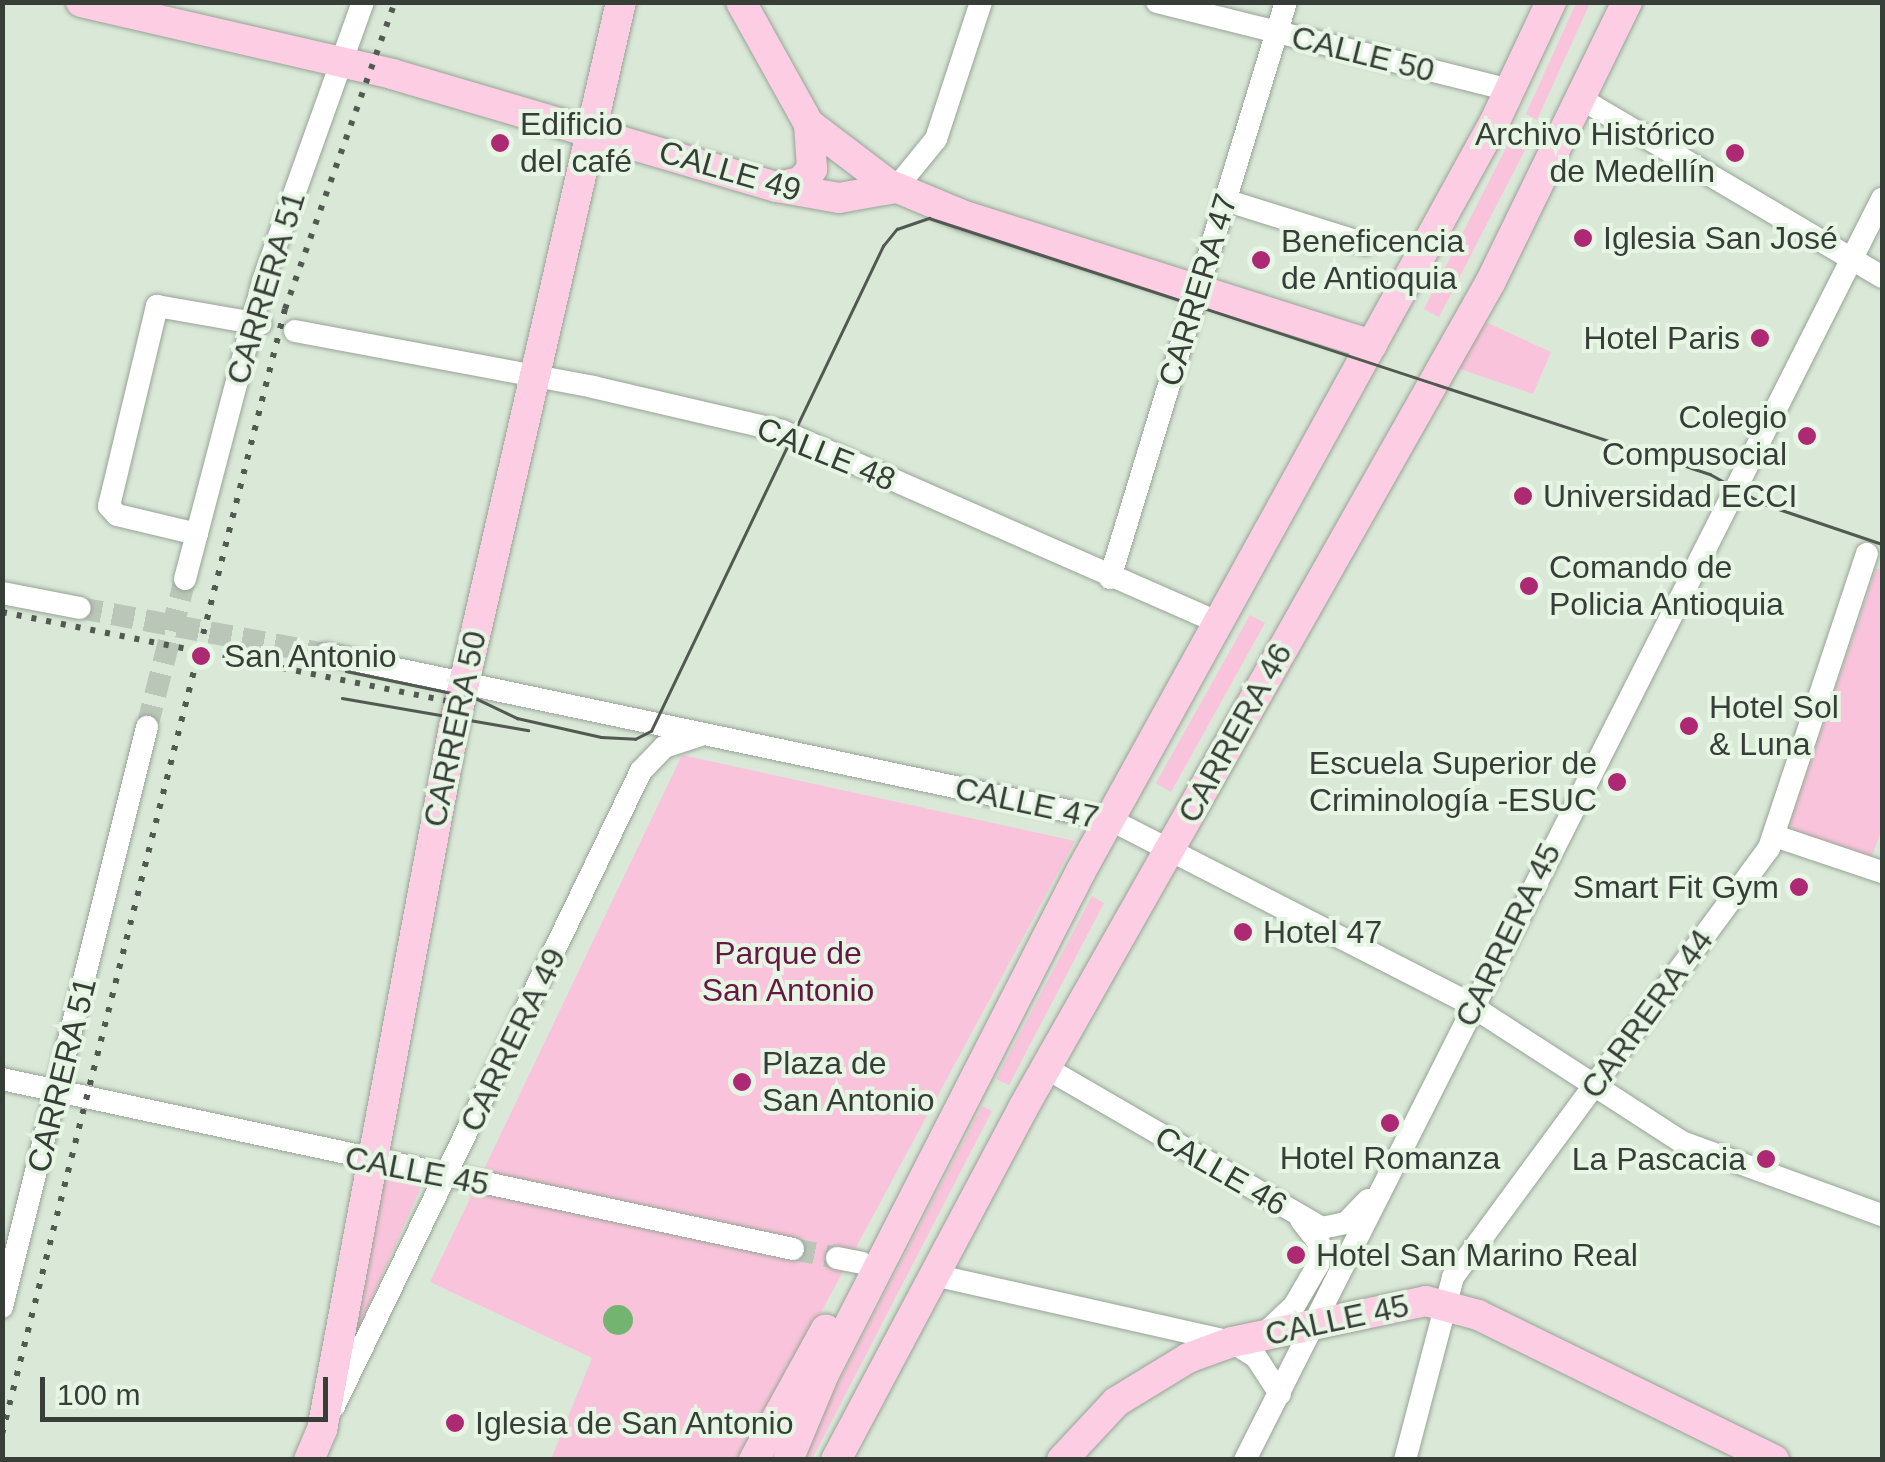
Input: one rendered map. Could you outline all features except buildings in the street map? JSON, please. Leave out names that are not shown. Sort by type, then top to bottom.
[{"type":"main road","name":"CALLE 49","points":[[81,2],[342,62],[776,186],[839,198],[896,188],[1197,292],[1372,344]]},
{"type":"main road","name":"CARRERA 50","points":[[309,1460],[322,1430],[464,680],[621,2]]},
{"type":"main road","points":[[742,2],[810,124],[836,150],[896,188]]},
{"type":"main road","points":[[788,1460],[973,1082],[1218,622],[1510,90],[1552,2]]},
{"type":"main road","name":"CARRERA 46","points":[[836,1460],[1046,1068],[1409,432],[1582,100],[1627,2]]},
{"type":"main road","points":[[776,186],[800,182],[812,170],[810,124]]},
{"type":"main road","points":[[754,1460],[850,1260],[920,1152],[973,1082]]},
{"type":"main road","points":[[1442,1302],[1774,1460]]},
{"type":"main road","name":"CALLE 45","points":[[1232,1342],[1405,1303],[1442,1302]]},
{"type":"main road","points":[[1062,1460],[1088,1428],[1141,1383],[1232,1342]]},
{"type":"street","name":"CARRERA 51","points":[[185,579],[256,324],[363,2]]},
{"type":"street","points":[[896,188],[936,138],[980,2]]},
{"type":"street","name":"CALLE 50","points":[[1157,2],[1510,90]]},
{"type":"street","name":"CARRERA 47","points":[[1110,578],[1286,2]]},
{"type":"street","points":[[1582,100],[1882,276]]},
{"type":"street","name":"CARRERA 45","points":[[1245,1460],[1882,199]]},
{"type":"street","points":[[1225,200],[1364,244]]},
{"type":"street","points":[[197,534],[117,515],[109,506],[157,306],[256,324]]},
{"type":"street","name":"CALLE 48","points":[[294,331],[533,376],[782,431],[1110,578],[1218,622]]},
{"type":"street","name":"CARRERA 44","points":[[1405,1460],[1442,1302],[1453,1276],[1775,836],[1868,554]]},
{"type":"street","points":[[2,593],[80,608]]},
{"type":"street","name":"CALLE 47","points":[[326,654],[464,680],[1111,820],[1472,1006],[1694,1148],[1882,1215]]},
{"type":"street","name":"CARRERA 51","points":[[2,1307],[50,1088],[148,727]]},
{"type":"street","name":"CARRERA 49","points":[[322,1430],[448,1177],[641,770],[664,747],[705,734]]},
{"type":"street","points":[[1775,836],[1882,872]]},
{"type":"street","name":"CALLE 46","points":[[1046,1068],[1298,1217],[1334,1228],[1357,1214],[1388,1177]]},
{"type":"street","name":"CALLE 45","points":[[2,1079],[372,1162],[793,1248]]},
{"type":"street","points":[[1264,1335],[1294,1306],[1318,1265],[1319,1243],[1298,1217]]},
{"type":"street","name":"CALLE 45","points":[[934,1274],[1232,1342],[1256,1357],[1280,1394]]},
{"type":"green space","points":[[1576,3],[1590,3],[1537,120],[1526,114]]},
{"type":"green space","points":[[1509,142],[1525,150],[1439,317],[1424,309]]},
{"type":"green space","points":[[1483,321],[1551,352],[1533,394],[1457,368]]},
{"type":"green space","points":[[1882,568],[1882,828],[1871,859],[1795,833],[1790,822],[1876,569]]},
{"type":"green space","points":[[1250,615],[1265,623],[1171,792],[1156,783]]},
{"type":"green space","name":"Parque de San Antonio","points":[[682,755],[1075,841],[742,1459],[551,1459],[592,1358],[430,1282]]},
{"type":"green space","points":[[1092,896],[1104,903],[1009,1085],[996,1079]]},
{"type":"green space","points":[[982,1106],[992,1111],[812,1459],[798,1460]]},
{"type":"green space","points":[[381,1179],[421,1187],[351,1345]]},
{"type":"shaded area","points":[[618,1305],[632,1314],[633,1320],[624,1334],[618,1335],[604,1326],[603,1320],[612,1306]]},
{"type":"tunnel","points":[[147,727],[185,579]]},
{"type":"tunnel","points":[[80,608],[326,654]]},
{"type":"tunnel","points":[[793,1249],[837,1258]]},
{"type":"tram line","points":[[346,671],[475,698],[517,718],[601,737],[635,739],[651,731],[883,246],[897,229],[929,218],[1710,474],[1764,504],[1882,544]]},
{"type":"tram line","points":[[342,698],[528,730]]},
{"type":"railway","points":[[2,1434],[285,309],[395,2]]},
{"type":"railway","points":[[2,612],[448,701]]},
{"type":"place","name":"Edificio del café","points":[[500,143]]},
{"type":"place","name":"Archivo Histórico de Medellín","points":[[1735,153]]},
{"type":"place","name":"Iglesia San José","points":[[1583,238]]},
{"type":"place","name":"Beneficencia de Antioquia","points":[[1261,260]]},
{"type":"place","name":"Hotel Paris","points":[[1760,338]]},
{"type":"place","name":"Colegio Compusocial","points":[[1807,436]]},
{"type":"place","name":"Universidad ECCI","points":[[1523,496]]},
{"type":"place","name":"Comando de Policia Antioquia","points":[[1529,586]]},
{"type":"place","name":"San Antonio","points":[[201,656]]},
{"type":"place","name":"Hotel Sol & Luna","points":[[1689,726]]},
{"type":"place","name":"Escuela Superior de Criminología -ESUC","points":[[1617,782]]},
{"type":"place","name":"Smart Fit Gym","points":[[1799,887]]},
{"type":"place","name":"Hotel 47","points":[[1243,932]]},
{"type":"place","name":"Plaza de San Antonio","points":[[742,1082]]},
{"type":"place","name":"Hotel Romanza","points":[[1390,1123]]},
{"type":"place","name":"La Pascacia","points":[[1766,1159]]},
{"type":"place","name":"Hotel San Marino Real","points":[[1296,1255]]},
{"type":"place","name":"Iglesia de San Antonio","points":[[455,1423]]}]
